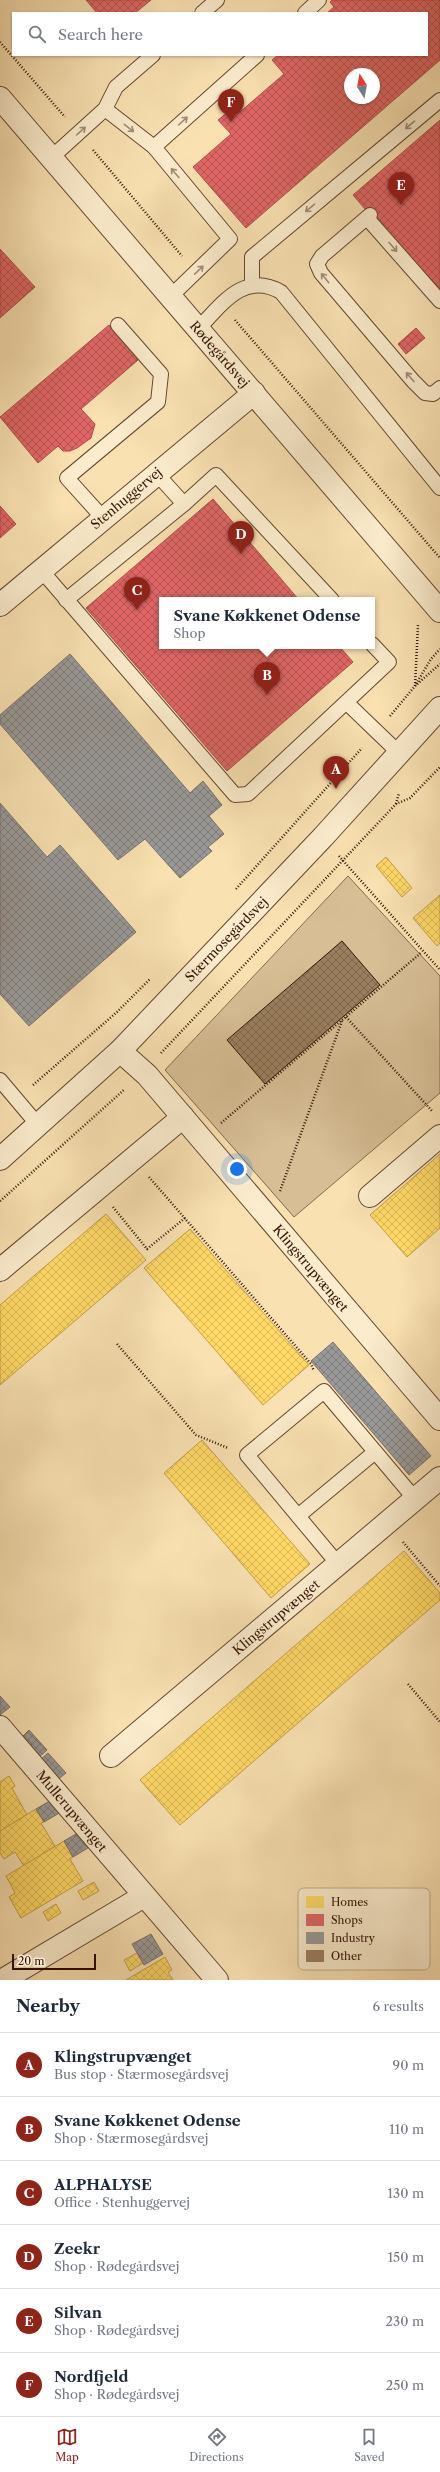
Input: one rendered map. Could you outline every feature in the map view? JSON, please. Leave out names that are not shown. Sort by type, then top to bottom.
[{"type":"street","name":"Rødegårdsvej","points":[[0,98],[440,611]]},
{"type":"street","name":"Stenhuggervej","points":[[0,605],[156,473],[254,393]]},
{"type":"street","name":"Stærmosegårdsvej","points":[[0,1159],[120,1051],[323,837],[440,708]]},
{"type":"street","name":"Klingstrupvænget","points":[[120,1051],[144,1072],[440,1419]]},
{"type":"street","points":[[0,1270],[183,1117]]},
{"type":"street","points":[[370,1196],[440,1136]]},
{"type":"street","name":"Klingstrupvænget","points":[[111,1756],[440,1478]]},
{"type":"street","name":"Mullerupvænget","points":[[0,1727],[144,1896],[218,1980]]},
{"type":"street","points":[[2,1980],[144,1896]]},
{"type":"lane","points":[[203,12],[217,0]]},
{"type":"lane","points":[[306,12],[319,0]]},
{"type":"lane","points":[[52,157],[105,109],[116,87],[152,56]]},
{"type":"lane","points":[[154,147],[256,56]]},
{"type":"lane","points":[[252,285],[252,257],[440,100]]},
{"type":"lane","points":[[105,109],[154,147],[230,239],[170,297]]},
{"type":"lane","points":[[440,301],[368,217],[322,256],[317,264],[321,273],[413,381],[425,393],[433,394],[440,388]]},
{"type":"lane","points":[[198,329],[236,292],[252,285],[263,284],[281,292],[439,484]]},
{"type":"lane","points":[[103,518],[67,478],[158,402],[161,374],[118,325]]},
{"type":"lane","points":[[156,473],[184,504]]},
{"type":"lane","points":[[66,600],[184,504],[216,475],[329,597]]},
{"type":"lane","points":[[41,570],[234,795],[248,794],[347,703],[389,662],[375,647]]},
{"type":"lane","points":[[347,703],[399,753]]},
{"type":"lane","points":[[0,1080],[38,1125]]},
{"type":"lane","points":[[338,1564],[247,1455],[324,1391],[415,1499]]},
{"type":"lane","points":[[298,1516],[375,1452]]},
{"type":"path","points":[[415,686],[419,588]]},
{"type":"path","points":[[415,686],[431,659],[440,649]]},
{"type":"path","points":[[234,891],[377,731],[415,686],[440,664]]},
{"type":"path","points":[[0,1201],[144,1072],[396,804],[410,798],[440,767]]},
{"type":"path","points":[[323,837],[422,952],[440,970]]},
{"type":"path","points":[[223,1122],[422,952]]},
{"type":"path","points":[[17,1100],[117,1012],[154,975]]},
{"type":"path","points":[[346,1018],[435,1114]]},
{"type":"path","points":[[267,1216],[277,1200],[342,1021]]},
{"type":"path","points":[[133,1159],[311,1364]]},
{"type":"path","points":[[98,1188],[147,1249],[185,1218]]},
{"type":"path","points":[[117,1344],[196,1435],[247,1455]]},
{"type":"path","points":[[387,1522],[440,1586]]},
{"type":"path","points":[[408,1684],[440,1722]]},
{"type":"shaded area","points":[[348,876],[440,976],[440,1093],[294,1217],[165,1070]]},
{"type":"building: Homes","points":[[386,857],[412,888],[402,897],[376,866]]},
{"type":"building: Homes","points":[[440,895],[440,943],[437,946],[413,918]]},
{"type":"building: Homes","points":[[440,1154],[440,1228],[407,1257],[370,1215]]},
{"type":"building: Homes","points":[[106,1214],[146,1260],[0,1385],[0,1305]]},
{"type":"building: Homes","points":[[190,1229],[309,1365],[263,1405],[144,1268]]},
{"type":"building: Homes","points":[[202,1440],[310,1564],[271,1598],[164,1473]]},
{"type":"building: Homes","points":[[404,1551],[440,1593],[440,1600],[180,1825],[140,1780]]},
{"type":"building: Homes","points":[[9,1776],[15,1786],[12,1788],[27,1815],[0,1831],[0,1782]]},
{"type":"building: Homes","points":[[36,1809],[44,1822],[41,1823],[55,1846],[24,1866],[15,1852],[4,1859],[0,1853],[0,1831]]},
{"type":"building: Homes","points":[[64,1841],[73,1857],[70,1859],[83,1881],[21,1918],[9,1897],[15,1893],[6,1876]]},
{"type":"building: Homes","points":[[94,1882],[99,1891],[83,1900],[78,1891]]},
{"type":"building: Homes","points":[[56,1904],[61,1913],[48,1921],[43,1912]]},
{"type":"building: Homes","points":[[137,1953],[143,1963],[130,1971],[124,1960]]},
{"type":"building: Homes","points":[[165,1957],[172,1970],[168,1972],[173,1980],[126,1980]]},
{"type":"building: Shops","points":[[86,0],[151,0],[136,12],[96,12]]},
{"type":"building: Shops","points":[[332,0],[440,0],[440,60],[246,228],[193,167],[231,134],[218,120],[235,106],[240,112],[284,74],[272,60],[277,56],[428,56],[428,12],[328,12],[334,7],[330,2]]},
{"type":"building: Shops","points":[[440,120],[440,296],[353,195]]},
{"type":"building: Shops","points":[[0,249],[35,287],[0,318]]},
{"type":"building: Shops","points":[[109,325],[138,360],[81,409],[95,424],[91,438],[70,451],[63,451],[58,446],[38,463],[0,417]]},
{"type":"building: Shops","points":[[416,328],[425,338],[406,354],[398,344]]},
{"type":"building: Shops","points":[[213,499],[296,597],[159,597],[159,649],[342,649],[353,662],[227,771],[86,608]]},
{"type":"building: Shops","points":[[0,506],[16,524],[0,538]]},
{"type":"building: Industry","points":[[70,654],[190,793],[203,781],[222,805],[209,816],[224,834],[208,847],[212,851],[180,878],[145,839],[118,860],[0,724],[0,715]]},
{"type":"building: Industry","points":[[0,803],[47,857],[60,845],[136,932],[29,1026],[0,994]]},
{"type":"building: Industry","points":[[333,1342],[431,1456],[409,1475],[311,1361]]},
{"type":"building: Industry","points":[[0,1696],[10,1707],[0,1715]]},
{"type":"building: Industry","points":[[29,1730],[47,1750],[37,1759],[20,1739]]},
{"type":"building: Industry","points":[[48,1753],[66,1773],[56,1781],[39,1761]]},
{"type":"building: Industry","points":[[53,1799],[61,1812],[44,1822],[36,1809]]},
{"type":"building: Industry","points":[[81,1831],[91,1846],[73,1857],[64,1841]]},
{"type":"building: Industry","points":[[151,1934],[163,1954],[144,1965],[132,1944]]},
{"type":"building: Other","points":[[342,941],[380,985],[265,1084],[227,1040]]},
{"type":"place","name":"Nordfjeld","points":[[231,122]]},
{"type":"place","name":"Silvan","points":[[401,205]]},
{"type":"place","name":"Zeekr","points":[[241,554]]},
{"type":"place","name":"ALPHALYSE","points":[[137,610]]},
{"type":"place","name":"Svane Køkkenet Odense","points":[[267,695]]},
{"type":"place","name":"Klingstrupvænget","points":[[336,789]]}]
